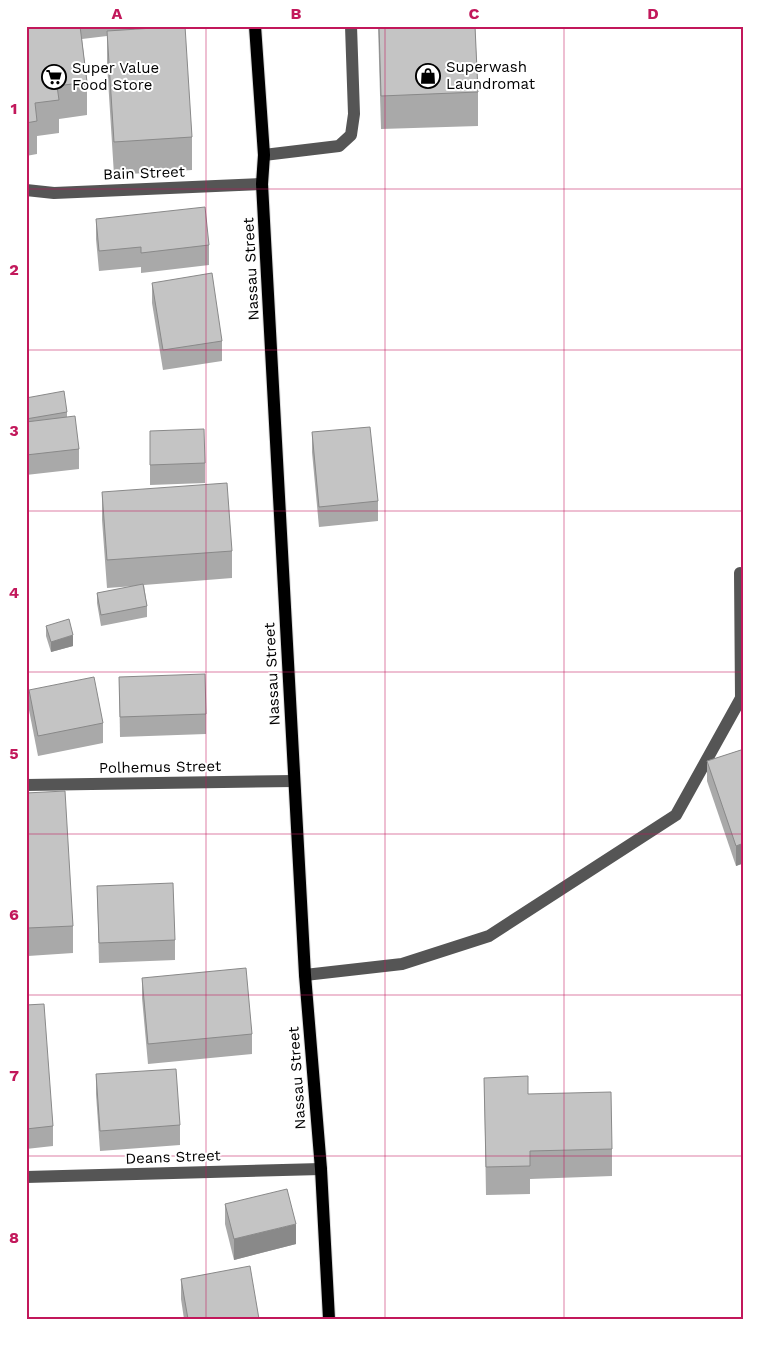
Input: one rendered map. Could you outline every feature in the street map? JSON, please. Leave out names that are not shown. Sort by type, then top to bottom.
[{"type":"main road","name":"Nassau Street","points":[[256,26],[264,155],[262,184],[294,781],[305,975],[321,1169],[329,1319]]},
{"type":"street","points":[[264,155],[339,146],[351,135],[354,114],[351,26]]},
{"type":"street","name":"Bain Street","points":[[26,190],[54,193],[262,184]]},
{"type":"street","points":[[305,975],[402,964],[488,936],[676,815],[741,698],[740,573]]},
{"type":"street","name":"Polhemus Street","points":[[26,785],[294,781]]},
{"type":"street","name":"Deans Street","points":[[26,1177],[321,1169]]},
{"type":"building","name":"Super Value Food Store","points":[[26,26],[80,26],[87,82],[57,86],[59,100],[35,103],[37,121],[26,123]]},
{"type":"building","points":[[185,26],[192,137],[114,142],[107,31]]},
{"type":"building","name":"Superwash Laundromat","points":[[379,26],[475,26],[478,92],[381,96]]},
{"type":"building","points":[[205,207],[209,245],[141,253],[141,247],[99,251],[96,219]]},
{"type":"building","points":[[212,273],[222,341],[163,350],[152,283]]},
{"type":"building","points":[[64,391],[67,412],[26,419],[26,398]]},
{"type":"building","points":[[75,416],[79,449],[26,455],[26,422]]},
{"type":"building","points":[[370,427],[378,501],[319,507],[312,432]]},
{"type":"building","points":[[204,429],[205,463],[150,465],[150,431]]},
{"type":"building","points":[[227,483],[232,551],[107,560],[102,492]]},
{"type":"building","points":[[143,584],[147,606],[101,615],[97,593]]},
{"type":"building","points":[[69,619],[73,635],[51,642],[46,626]]},
{"type":"building","points":[[205,674],[206,714],[120,717],[119,677]]},
{"type":"building","points":[[94,677],[103,723],[38,736],[29,690]]},
{"type":"building","points":[[744,749],[744,843],[736,846],[707,761]]},
{"type":"building","points":[[65,791],[73,926],[28,928],[28,937],[26,938],[26,793]]},
{"type":"building","points":[[173,883],[175,940],[99,943],[97,886]]},
{"type":"building","points":[[246,968],[252,1034],[148,1044],[142,978]]},
{"type":"building","points":[[44,1004],[53,1126],[26,1129],[26,1005]]},
{"type":"building","points":[[176,1069],[180,1125],[100,1131],[96,1074]]},
{"type":"building","points":[[528,1076],[528,1094],[611,1092],[612,1149],[530,1151],[530,1166],[486,1167],[484,1078]]},
{"type":"building","points":[[287,1189],[296,1224],[234,1239],[225,1204]]},
{"type":"building","points":[[250,1266],[259,1319],[188,1319],[181,1279]]},
{"type":"place","name":"Superwash Laundromat","points":[[428,76]]},
{"type":"place","name":"Super Value Food Store","points":[[54,77]]}]
